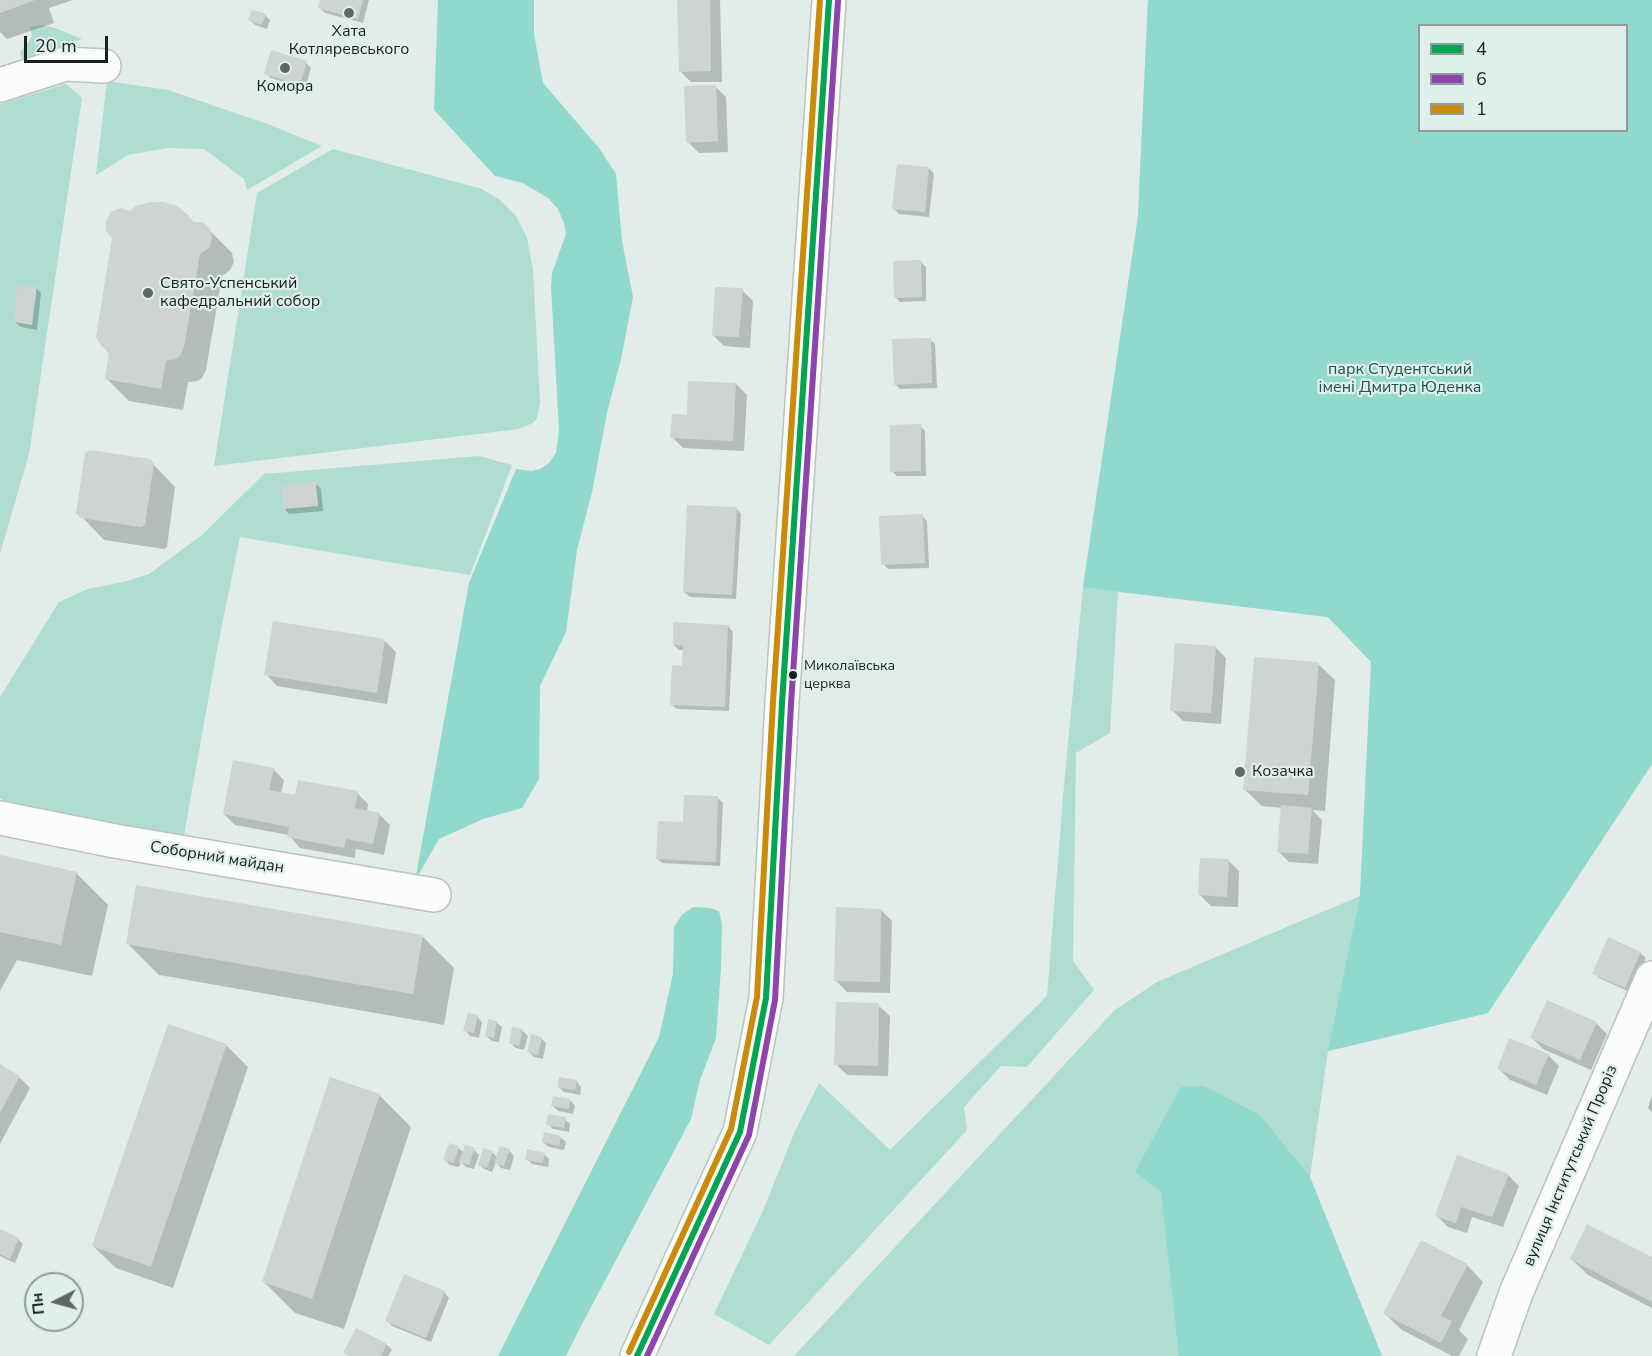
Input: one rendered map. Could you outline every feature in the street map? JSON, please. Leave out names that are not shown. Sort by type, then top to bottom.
[{"type":"main road","points":[[637,1356],[741,1132],[766,998],[782,703],[829,0]]},
{"type":"main road","points":[[0,85],[65,64],[104,66]]},
{"type":"main road","name":"Соборний майдан","points":[[0,818],[115,841],[434,894]]},
{"type":"main road","name":"вулиця Інститутський Проріз","points":[[1494,1356],[1516,1293],[1652,978]]},
{"type":"green space","points":[[438,0],[534,0],[534,34],[543,83],[599,148],[616,174],[622,241],[633,297],[592,492],[577,550],[566,632],[540,686],[539,779],[522,808],[483,819],[439,839],[415,881],[469,583],[516,469],[531,471],[540,469],[549,463],[556,453],[559,431],[551,287],[552,273],[566,234],[558,209],[548,198],[523,183],[495,176],[434,110]]},
{"type":"green space","name":"парк Студентський імені Дмитра Юденка","points":[[1148,0],[1652,0],[1652,764],[1488,1013],[1328,1051],[1310,1177],[1382,1356],[794,1356],[1115,1010],[1157,982],[1360,896],[1372,662],[1328,617],[1118,592],[1110,733],[1076,753],[1073,961],[1094,990],[1027,1067],[1001,1066],[964,1107],[967,1130],[769,1345],[714,1314],[762,1213],[795,1131],[819,1083],[890,1150],[1047,996],[1083,587],[1138,217]]},
{"type":"green space","name":"парк Студентський імені Дмитра Юденка","points":[[1148,0],[1652,0],[1652,764],[1488,1013],[1328,1051],[1360,896],[1371,662],[1328,617],[1083,587],[1138,217]]},
{"type":"green space","points":[[42,25],[82,39],[22,60],[20,52],[32,36],[30,27]]},
{"type":"green space","points":[[107,81],[168,90],[265,123],[322,146],[247,190],[244,179],[204,149],[167,148],[128,155],[96,175]]},
{"type":"green space","points":[[66,84],[82,98],[29,454],[0,554],[0,104]]},
{"type":"green space","points":[[333,149],[482,189],[500,200],[516,216],[527,238],[533,270],[540,403],[537,418],[533,423],[519,429],[214,466],[257,193]]},
{"type":"green space","points":[[479,456],[512,465],[470,575],[240,537],[183,841],[8,803],[0,798],[0,697],[59,602],[88,589],[149,574],[202,535],[264,474]]},
{"type":"green space","points":[[693,907],[719,911],[722,924],[716,1038],[700,1080],[691,1119],[566,1356],[498,1356],[659,1037],[673,974],[674,927],[682,915]]},
{"type":"green space","points":[[1204,1086],[1260,1115],[1310,1177],[1382,1356],[1179,1356],[1161,1191],[1135,1172],[1181,1087]]},
{"type":"building","points":[[0,0],[35,0],[0,13]]},
{"type":"building","name":"Хата Котляревського","points":[[320,0],[363,0],[358,19],[318,8]]},
{"type":"building","points":[[677,0],[710,0],[711,71],[679,72]]},
{"type":"building","points":[[252,10],[266,14],[262,25],[248,20]]},
{"type":"building","name":"Комора","points":[[271,50],[307,61],[300,85],[264,74]]},
{"type":"building","points":[[716,85],[718,141],[686,143],[684,86]]},
{"type":"building","points":[[897,164],[929,167],[925,212],[892,209]]},
{"type":"building","name":"Свято-Успенський кафедральний собор","points":[[150,202],[164,202],[177,206],[193,222],[202,222],[206,225],[210,229],[212,239],[209,248],[200,254],[184,347],[180,356],[166,361],[161,389],[105,379],[109,351],[101,346],[96,337],[112,238],[106,231],[106,221],[111,212],[121,208],[130,211],[136,206]]},
{"type":"building","points":[[921,260],[922,297],[894,298],[893,261]]},
{"type":"building","points":[[17,284],[37,286],[32,325],[14,322]]},
{"type":"building","points":[[715,287],[743,288],[739,337],[712,336]]},
{"type":"building","points":[[931,338],[932,383],[894,385],[892,339]]},
{"type":"building","points":[[688,381],[736,383],[733,441],[670,438],[672,414],[687,415]]},
{"type":"building","points":[[921,424],[921,471],[890,472],[890,425]]},
{"type":"building","points":[[90,450],[150,459],[154,463],[145,525],[141,527],[81,518],[76,513],[85,453]]},
{"type":"building","points":[[316,482],[318,506],[283,509],[281,485]]},
{"type":"building","points":[[687,505],[737,507],[732,595],[683,592]]},
{"type":"building","points":[[923,514],[925,563],[881,565],[879,516]]},
{"type":"building","points":[[273,621],[385,639],[377,693],[264,675]]},
{"type":"building","points":[[673,622],[728,625],[725,707],[670,705],[672,665],[682,666],[683,646],[673,645]]},
{"type":"building","points":[[1175,643],[1216,646],[1211,713],[1170,711]]},
{"type":"building","points":[[1254,657],[1319,662],[1308,795],[1243,790]]},
{"type":"building","points":[[233,760],[274,768],[269,790],[295,795],[298,780],[358,791],[355,808],[380,813],[373,844],[346,839],[344,848],[287,837],[289,827],[223,814]]},
{"type":"building","points":[[684,795],[718,796],[716,862],[656,859],[658,821],[683,822]]},
{"type":"building","points":[[1281,805],[1312,808],[1308,854],[1277,852]]},
{"type":"building","points":[[0,855],[77,872],[61,945],[0,932]]},
{"type":"building","points":[[1200,858],[1229,859],[1227,897],[1198,895]]},
{"type":"building","points":[[136,885],[423,935],[413,994],[126,944]]},
{"type":"building","points":[[836,907],[881,909],[880,982],[834,981]]},
{"type":"building","points":[[1608,937],[1641,952],[1625,988],[1592,974]]},
{"type":"building","points":[[1547,1000],[1597,1022],[1580,1060],[1530,1038]]},
{"type":"building","points":[[836,1002],[879,1003],[878,1066],[834,1065]]},
{"type":"building","points":[[468,1013],[478,1015],[474,1033],[463,1031]]},
{"type":"building","points":[[488,1019],[497,1021],[494,1038],[485,1036]]},
{"type":"building","points":[[168,1024],[227,1044],[151,1267],[92,1246]]},
{"type":"building","points":[[512,1027],[523,1029],[519,1046],[509,1043]]},
{"type":"building","points":[[531,1034],[542,1037],[538,1055],[527,1052]]},
{"type":"building","points":[[1509,1038],[1549,1054],[1536,1085],[1497,1069]]},
{"type":"building","points":[[0,1064],[20,1076],[0,1113]]},
{"type":"building","points":[[330,1077],[380,1094],[312,1299],[262,1282]]},
{"type":"building","points":[[559,1077],[577,1080],[575,1090],[557,1087]]},
{"type":"building","points":[[553,1096],[570,1099],[569,1109],[551,1106]]},
{"type":"building","points":[[548,1114],[566,1117],[564,1128],[546,1125]]},
{"type":"building","points":[[544,1132],[561,1136],[559,1146],[542,1142]]},
{"type":"building","points":[[449,1143],[459,1146],[454,1163],[443,1160]]},
{"type":"building","points":[[465,1145],[475,1148],[469,1165],[459,1162]]},
{"type":"building","points":[[500,1146],[510,1149],[504,1166],[494,1163]]},
{"type":"building","points":[[483,1148],[493,1151],[487,1168],[478,1165]]},
{"type":"building","points":[[527,1149],[545,1153],[543,1163],[525,1160]]},
{"type":"building","points":[[1457,1155],[1509,1174],[1492,1217],[1461,1207],[1456,1223],[1435,1216]]},
{"type":"building","points":[[1587,1224],[1652,1257],[1652,1302],[1570,1259]]},
{"type":"building","points":[[0,1229],[19,1238],[10,1259],[0,1254]]},
{"type":"building","points":[[1421,1240],[1468,1264],[1441,1316],[1452,1321],[1441,1343],[1383,1314]]},
{"type":"building","points":[[404,1274],[445,1291],[426,1338],[385,1321]]},
{"type":"building","points":[[356,1328],[387,1344],[381,1356],[350,1356],[343,1353]]},
{"type":"transit line","name":"1","points":[[629,1352],[731,1129],[757,997],[773,702],[820,0]]},
{"type":"transit line","name":"4","points":[[637,1356],[740,1132],[766,998],[782,703],[829,0]]},
{"type":"transit line","name":"6","points":[[647,1356],[749,1135],[775,1000],[791,704],[838,1]]},
{"type":"place","name":"Хата Котляревського","points":[[349,13]]},
{"type":"place","name":"Комора","points":[[285,68]]},
{"type":"place","name":"Свято-Успенський кафедральний собор","points":[[148,293]]},
{"type":"place","name":"Миколаївська церква","points":[[793,675]]},
{"type":"place","name":"Козачка","points":[[1240,772]]}]
